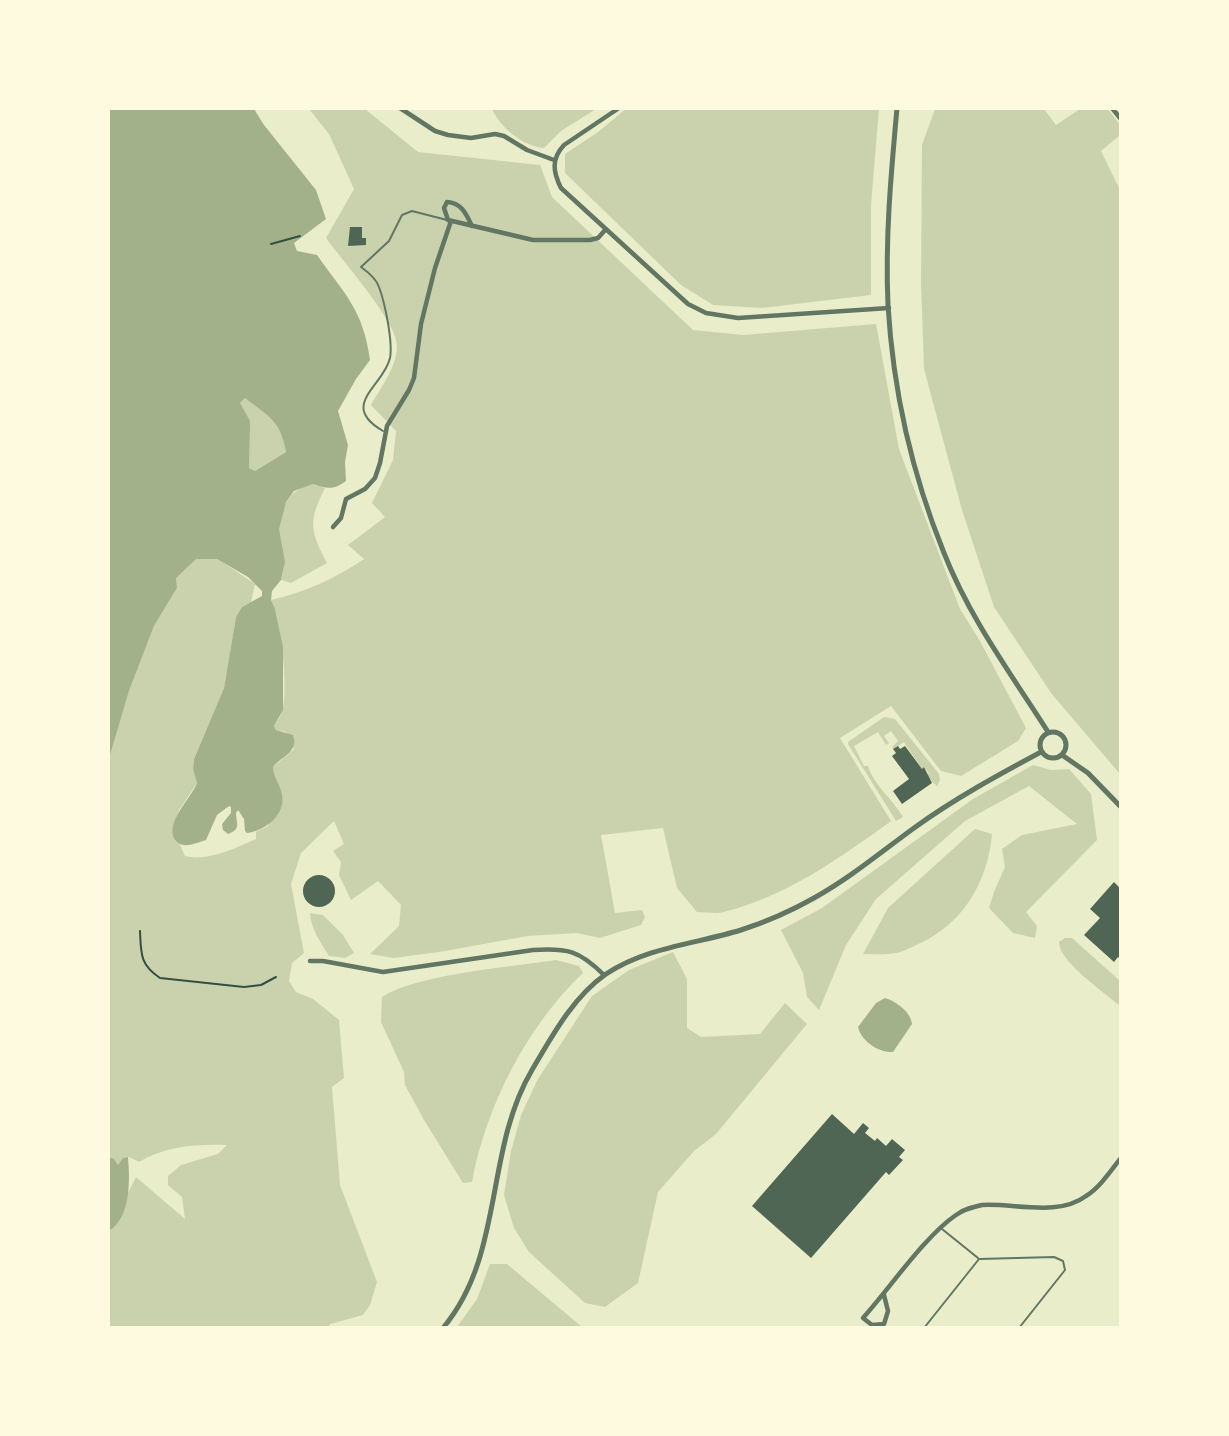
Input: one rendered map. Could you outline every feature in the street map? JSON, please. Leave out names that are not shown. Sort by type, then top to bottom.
[{"type":"street","points":[[400,108],[435,131],[471,138],[495,134],[505,136],[527,150],[554,160]]},
{"type":"street","points":[[619,108],[557,152],[554,160],[555,173],[561,188],[688,304],[706,313],[738,318],[889,308]]},
{"type":"street","points":[[897,108],[890,198],[889,308],[898,387],[913,463],[944,553],[994,651],[1048,732]]},
{"type":"street","points":[[1112,108],[1121,118]]},
{"type":"street","points":[[333,527],[341,518],[346,499],[365,489],[375,478],[385,432],[397,407],[410,390],[421,324],[449,221],[444,208],[447,202],[463,208],[472,226]]},
{"type":"street","points":[[449,221],[533,240],[559,242],[598,238],[606,229]]},
{"type":"street","points":[[1048,732],[1059,732],[1066,740],[1062,755],[1051,758],[1041,752],[1041,738],[1048,732]]},
{"type":"street","points":[[443,1328],[459,1308],[475,1275],[486,1238],[501,1150],[522,1089],[578,1000],[604,975],[644,955],[743,929],[813,898],[846,879],[942,809],[1041,752]]},
{"type":"street","points":[[1062,755],[1088,773],[1121,806]]},
{"type":"street","points":[[310,961],[383,972],[557,948],[583,956],[604,975]]},
{"type":"street","points":[[884,1295],[887,1317],[884,1324],[873,1325],[863,1318],[956,1214],[982,1205],[1058,1207],[1073,1204],[1095,1188],[1121,1159]]},
{"type":"lane","points":[[385,432],[368,418],[363,407],[366,395],[386,368],[390,358],[390,343],[379,287],[371,274],[361,267],[389,241],[402,215],[412,211],[449,221]]},
{"type":"lane","points":[[941,1228],[979,1259],[1055,1257],[1063,1261],[1065,1270],[1019,1328]]},
{"type":"lane","points":[[924,1328],[979,1259]]},
{"type":"path","points":[[271,244],[300,236]]},
{"type":"path","points":[[140,931],[143,962],[160,978],[244,987],[261,985],[276,977]]},
{"type":"shaded area","points":[[627,108],[879,109],[871,205],[871,295],[762,308],[713,305],[681,285],[565,173],[565,154]]},
{"type":"shaded area","points":[[109,109],[254,109],[316,190],[326,219],[294,243],[297,251],[317,255],[344,292],[363,328],[370,360],[338,411],[348,445],[346,481],[334,487],[326,488],[313,484],[294,491],[286,502],[279,529],[285,562],[281,580],[272,591],[271,600],[283,647],[283,710],[274,726],[276,730],[293,735],[294,741],[292,749],[273,767],[282,794],[281,809],[273,821],[254,832],[245,831],[244,819],[238,810],[235,830],[228,834],[223,830],[222,824],[231,813],[229,806],[217,815],[206,840],[181,845],[175,840],[173,833],[176,818],[197,783],[193,769],[194,759],[224,688],[236,617],[242,607],[262,596],[262,591],[248,577],[217,559],[196,559],[176,578],[177,588],[154,626],[129,691],[109,758]],"holes":[[[245,398],[277,426],[286,452],[255,471],[249,468],[250,421],[240,403]]]},
{"type":"shaded area","points":[[309,109],[365,109],[418,152],[540,165],[552,197],[693,330],[743,335],[876,324],[899,449],[960,609],[1026,728],[1018,741],[961,776],[941,771],[891,706],[840,738],[891,821],[832,862],[791,886],[724,912],[697,912],[677,888],[663,828],[601,835],[615,913],[642,910],[645,917],[641,925],[600,938],[577,933],[528,936],[393,958],[370,954],[399,926],[401,905],[378,881],[351,900],[339,875],[341,862],[333,851],[344,844],[334,821],[301,853],[291,884],[304,953],[292,963],[289,981],[296,992],[313,999],[339,1020],[344,1078],[332,1087],[340,1185],[377,1282],[370,1305],[363,1315],[330,1324],[328,1327],[109,1327],[108,1231],[124,1210],[127,1195],[136,1177],[185,1219],[182,1197],[168,1185],[168,1176],[181,1165],[218,1154],[227,1145],[182,1147],[160,1152],[139,1162],[129,1157],[123,1158],[118,1166],[114,1159],[109,1157],[108,758],[129,691],[154,626],[177,588],[175,578],[196,558],[218,559],[255,584],[251,602],[242,607],[236,617],[224,688],[194,759],[193,769],[197,783],[179,810],[175,841],[185,856],[203,857],[256,839],[256,832],[268,826],[282,793],[273,774],[273,767],[294,749],[286,732],[276,730],[274,726],[281,713],[285,688],[281,638],[271,600],[319,584],[364,559],[348,545],[385,517],[372,503],[393,460],[396,431],[371,405],[391,369],[397,346],[395,336],[379,307],[326,238],[354,189],[329,134]]},
{"type":"shaded area","points":[[492,109],[596,109],[561,131],[544,148],[520,140],[500,122]]},
{"type":"shaded area","points":[[935,109],[1044,109],[1056,125],[1080,109],[1108,109],[1120,125],[1120,135],[1101,151],[1120,190],[1120,774],[1051,693],[994,607],[962,510],[924,369],[921,283],[922,145]]},
{"type":"shaded area","points":[[245,398],[277,426],[286,452],[255,471],[249,468],[249,445],[240,402]]},
{"type":"shaded area","points":[[313,484],[325,488],[316,509],[313,526],[327,563],[291,583],[281,580],[284,562],[279,535],[280,517],[291,496]]},
{"type":"shaded area","points":[[884,717],[895,719],[939,774],[940,780],[937,786],[926,776],[929,773],[924,767],[922,769],[904,742],[894,749],[892,747],[898,741],[891,731],[884,736],[889,743],[886,745],[878,732],[854,746],[864,766],[868,766],[875,780],[903,817],[896,821],[848,744]]},
{"type":"shaded area","points":[[1033,765],[1051,770],[1069,769],[1091,794],[1097,840],[1026,912],[1037,926],[1035,938],[1013,933],[989,908],[1005,867],[1002,849],[1022,835],[1077,824],[1029,786],[965,821],[876,899],[846,945],[819,1010],[807,997],[803,973],[781,930],[822,908],[973,799]]},
{"type":"shaded area","points":[[975,829],[992,834],[989,852],[978,885],[959,914],[932,937],[904,951],[863,954],[888,908]]},
{"type":"shaded area","points":[[310,913],[323,915],[343,935],[354,953],[345,958],[329,956],[314,930]]},
{"type":"shaded area","points":[[1072,938],[1120,981],[1120,1006],[1066,958],[1059,942]]},
{"type":"shaded area","points":[[673,952],[687,979],[687,1028],[701,1037],[760,1034],[785,1003],[807,1024],[716,1134],[694,1151],[658,1192],[638,1283],[605,1307],[585,1303],[529,1252],[514,1228],[504,1195],[511,1151],[521,1115],[538,1079],[592,996],[629,970]]},
{"type":"shaded area","points":[[556,960],[579,966],[583,973],[544,1017],[527,1042],[487,1125],[472,1182],[463,1183],[405,1085],[404,1072],[381,1022],[382,997],[418,982],[441,977]]},
{"type":"shaded area","points":[[885,998],[902,1008],[909,1015],[912,1024],[893,1052],[871,1045],[858,1027],[876,1003]]},
{"type":"shaded area","points":[[109,1157],[118,1165],[123,1158],[128,1157],[129,1177],[128,1198],[122,1217],[109,1231]]},
{"type":"shaded area","points":[[490,1264],[507,1264],[582,1327],[457,1327],[477,1299]]},
{"type":"building","points":[[350,227],[362,227],[362,238],[366,238],[366,245],[348,246]]},
{"type":"building","points":[[898,746],[900,749],[905,746],[922,769],[924,767],[932,783],[902,804],[893,791],[909,779],[892,756],[896,753],[893,749]]},
{"type":"building","points":[[319,875],[331,879],[335,891],[331,903],[319,907],[307,903],[303,891],[307,879]]},
{"type":"building","points":[[1114,882],[1120,888],[1120,959],[1118,957],[1114,962],[1084,935],[1100,918],[1090,909]]},
{"type":"building","points":[[832,1114],[854,1134],[863,1123],[869,1128],[865,1133],[875,1141],[877,1138],[886,1146],[892,1139],[905,1150],[899,1157],[903,1160],[889,1175],[886,1172],[811,1258],[752,1206]]}]
